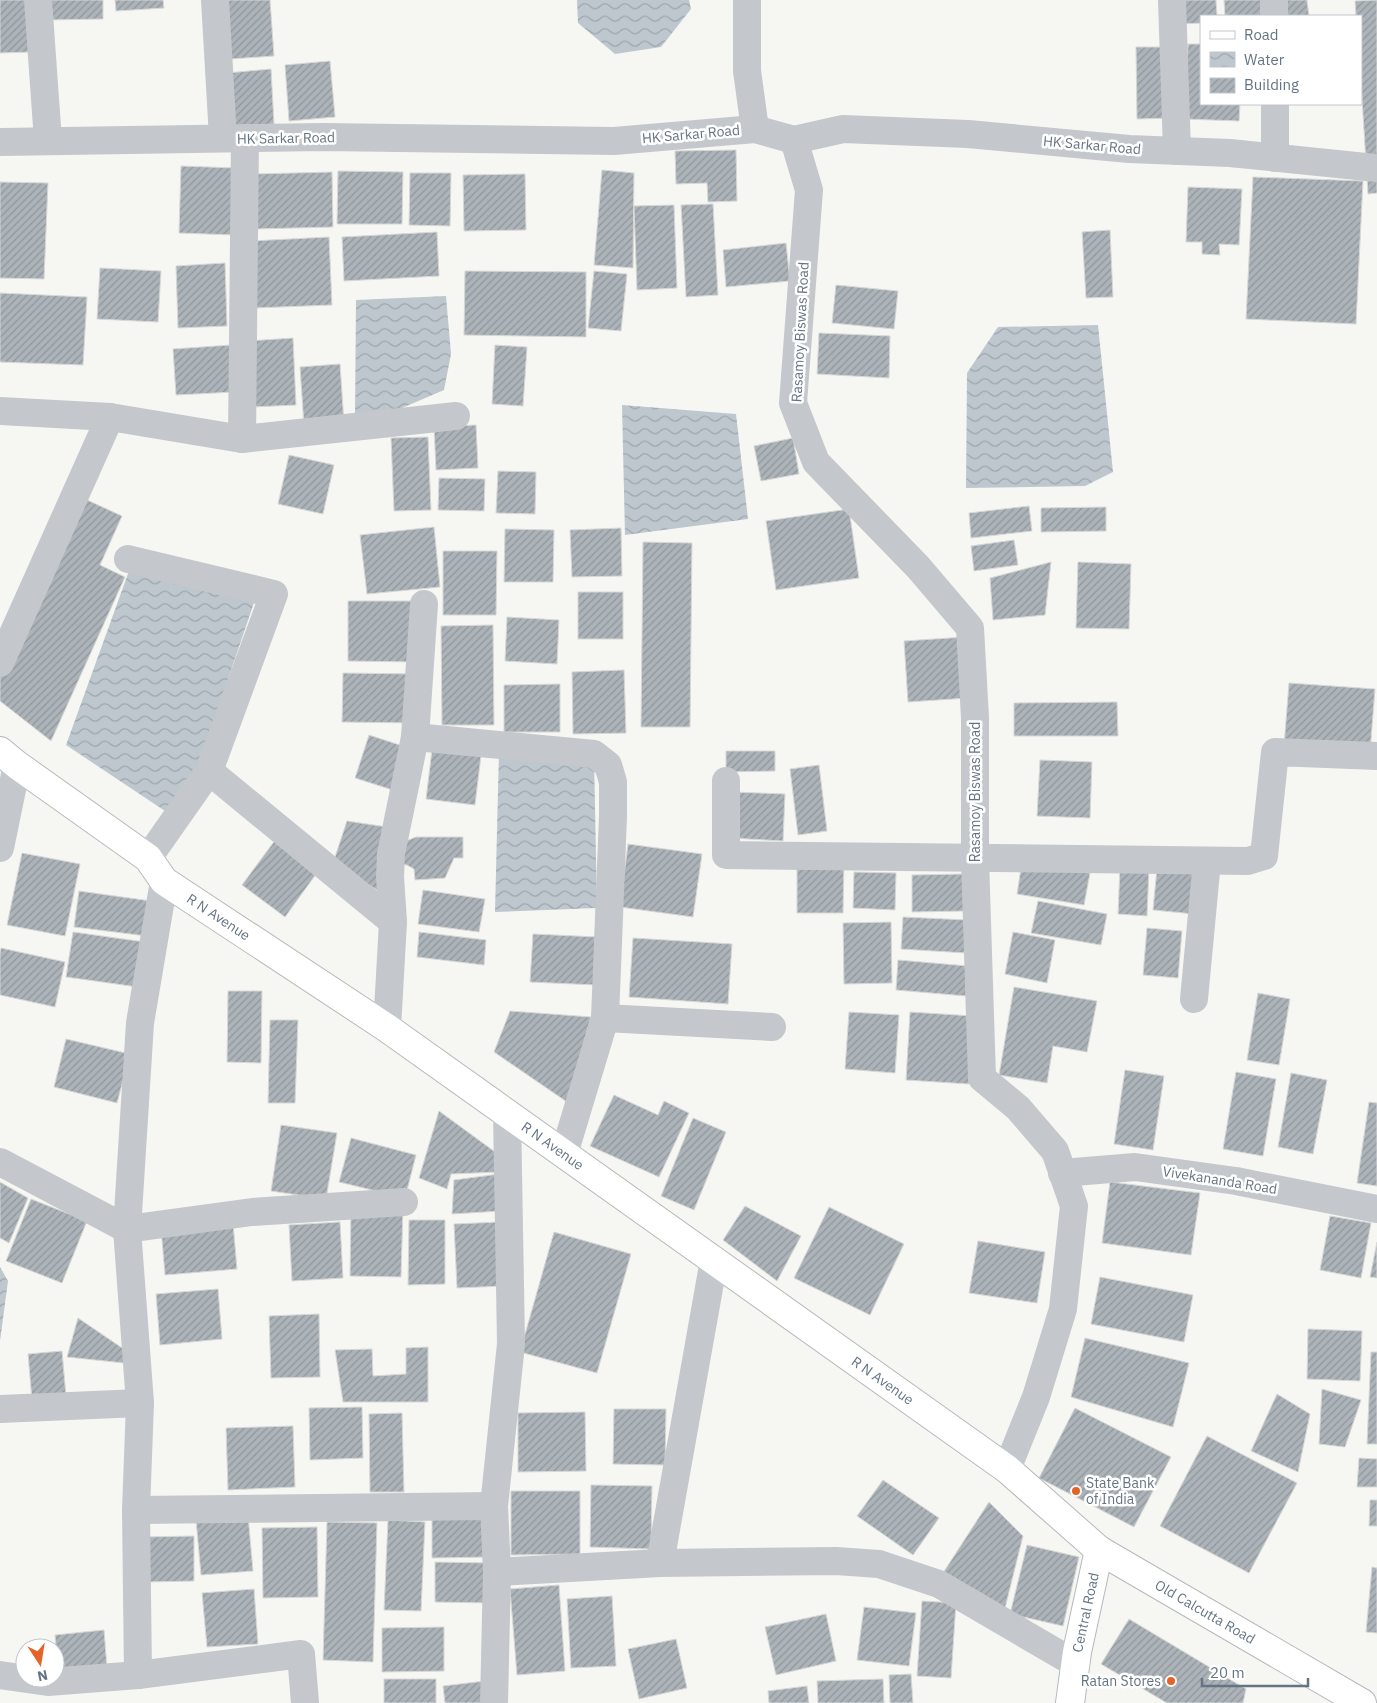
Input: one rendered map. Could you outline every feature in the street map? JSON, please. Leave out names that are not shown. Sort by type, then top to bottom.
[{"type":"main road","name":"R N Avenue","points":[[8,758],[148,858],[164,881],[387,1028],[1007,1469],[1099,1550]]},
{"type":"main road","name":"Central Road","points":[[1070,1703],[1099,1550]]},
{"type":"main road","name":"Old Calcutta Road","points":[[1099,1550],[1362,1703]]},
{"type":"street","points":[[38,0],[48,141]]},
{"type":"street","points":[[215,0],[234,138],[242,439]]},
{"type":"street","points":[[747,0],[747,71],[755,129]]},
{"type":"street","points":[[1172,0],[1177,151]]},
{"type":"street","points":[[1274,0],[1274,15]]},
{"type":"street","points":[[1275,105],[1275,158]]},
{"type":"street","name":"HK Sarkar Road","points":[[0,142],[323,137],[614,141],[755,129],[794,140],[844,129],[853,129],[968,134],[1129,149],[1230,154],[1377,168]]},
{"type":"street","name":"Rasamoy Biswas Road","points":[[794,140],[809,190],[794,403],[816,462],[918,567],[970,628],[975,718],[975,858],[982,1078],[1018,1108],[1055,1151],[1074,1206],[1063,1308],[1036,1397],[1007,1469]]},
{"type":"street","points":[[0,411],[110,417],[242,439],[456,416]]},
{"type":"street","points":[[0,663],[110,417]]},
{"type":"street","points":[[128,560],[274,594],[209,770],[148,858]]},
{"type":"street","points":[[387,1028],[393,922],[390,877],[391,854],[415,737],[424,604]]},
{"type":"street","points":[[415,737],[594,754],[608,765],[613,782],[614,816],[605,1018],[564,1154]]},
{"type":"street","points":[[726,781],[726,855],[1248,861],[1264,856],[1275,752],[1377,756]]},
{"type":"street","points":[[0,848],[8,758]]},
{"type":"street","points":[[209,770],[393,922]]},
{"type":"street","points":[[1194,999],[1207,861]]},
{"type":"street","points":[[138,1675],[136,1510],[140,1404],[127,1229],[140,1023],[164,881]]},
{"type":"street","points":[[605,1018],[772,1027]]},
{"type":"street","points":[[494,1703],[497,1572],[494,1506],[511,1344],[507,1113]]},
{"type":"street","points":[[0,1162],[127,1229],[252,1212],[404,1202]]},
{"type":"street","name":"Vivekananda Road","points":[[1062,1173],[1135,1167],[1236,1181],[1377,1209]]},
{"type":"street","points":[[660,1562],[714,1260]]},
{"type":"street","points":[[0,1409],[140,1404]]},
{"type":"street","points":[[136,1510],[494,1506]]},
{"type":"street","points":[[497,1572],[660,1562],[836,1561],[879,1564],[940,1584],[1076,1664]]},
{"type":"street","points":[[0,1675],[48,1682],[138,1675],[301,1654],[305,1703]]},
{"type":"water","points":[[577,0],[689,0],[691,9],[661,47],[615,54],[578,23]]},
{"type":"water","points":[[446,296],[451,354],[444,390],[402,408],[355,415],[356,300]]},
{"type":"water","points":[[1098,325],[1113,472],[1085,486],[966,488],[967,373],[998,327]]},
{"type":"water","points":[[622,405],[736,414],[748,519],[625,535]]},
{"type":"water","points":[[129,571],[259,588],[180,821],[66,745]]},
{"type":"water","points":[[499,751],[594,756],[597,908],[495,912]]},
{"type":"water","points":[[0,1267],[8,1281],[0,1341]]},
{"type":"building","points":[[0,0],[30,0],[31,52],[0,53]]},
{"type":"building","points":[[47,0],[103,0],[103,19],[47,20]]},
{"type":"building","points":[[115,0],[163,0],[164,8],[116,11]]},
{"type":"building","points":[[227,0],[270,0],[274,56],[231,59]]},
{"type":"building","points":[[1178,0],[1216,0],[1217,15],[1200,15],[1200,23],[1179,24]]},
{"type":"building","points":[[1224,0],[1264,0],[1265,15],[1225,15]]},
{"type":"building","points":[[1277,0],[1307,0],[1309,15],[1278,15]]},
{"type":"building","points":[[1377,0],[1377,193],[1368,194],[1362,99],[1362,15],[1356,15],[1355,1]]},
{"type":"building","points":[[1188,44],[1200,44],[1200,105],[1240,105],[1239,121],[1185,119]]},
{"type":"building","points":[[1136,47],[1171,47],[1172,118],[1137,119]]},
{"type":"building","points":[[330,61],[335,117],[289,121],[285,65]]},
{"type":"building","points":[[271,69],[274,124],[231,128],[227,73]]},
{"type":"building","points":[[736,150],[737,201],[708,202],[707,183],[676,184],[675,151]]},
{"type":"building","points":[[181,166],[236,168],[235,235],[179,233]]},
{"type":"building","points":[[602,170],[634,173],[633,268],[594,265]]},
{"type":"building","points":[[338,171],[403,172],[402,224],[337,224]]},
{"type":"building","points":[[332,172],[333,227],[255,229],[254,174]]},
{"type":"building","points":[[410,173],[451,173],[450,226],[409,225]]},
{"type":"building","points":[[525,174],[526,230],[464,231],[463,175]]},
{"type":"building","points":[[1253,177],[1363,181],[1356,324],[1246,319]]},
{"type":"building","points":[[0,182],[48,183],[44,279],[0,278]]},
{"type":"building","points":[[1188,187],[1242,189],[1239,245],[1219,244],[1220,255],[1202,254],[1202,242],[1186,242]]},
{"type":"building","points":[[713,204],[718,295],[686,297],[681,205]]},
{"type":"building","points":[[674,205],[677,288],[637,290],[634,206]]},
{"type":"building","points":[[1110,230],[1113,297],[1086,298],[1082,232]]},
{"type":"building","points":[[437,232],[439,276],[344,281],[342,237]]},
{"type":"building","points":[[329,237],[332,305],[254,308],[251,241]]},
{"type":"building","points":[[786,243],[790,281],[726,287],[723,250]]},
{"type":"building","points":[[225,263],[227,326],[178,328],[176,266]]},
{"type":"building","points":[[100,268],[161,271],[158,322],[97,319]]},
{"type":"building","points":[[465,271],[586,272],[586,337],[464,335]]},
{"type":"building","points":[[594,271],[627,274],[621,331],[588,328]]},
{"type":"building","points":[[836,285],[898,291],[894,329],[832,323]]},
{"type":"building","points":[[0,293],[87,297],[83,365],[0,362]]},
{"type":"building","points":[[819,333],[890,336],[889,378],[817,374]]},
{"type":"building","points":[[293,338],[296,405],[252,407],[248,341]]},
{"type":"building","points":[[231,345],[234,392],[176,395],[173,349]]},
{"type":"building","points":[[495,345],[527,347],[523,406],[492,404]]},
{"type":"building","points":[[340,364],[344,423],[304,426],[300,367]]},
{"type":"building","points":[[476,425],[478,468],[436,470],[434,427]]},
{"type":"building","points":[[428,437],[431,510],[394,511],[391,438]]},
{"type":"building","points":[[793,438],[799,474],[761,481],[754,446]]},
{"type":"building","points":[[289,455],[334,465],[323,514],[278,504]]},
{"type":"building","points":[[498,471],[536,472],[535,514],[496,513]]},
{"type":"building","points":[[439,478],[485,479],[484,511],[438,510]]},
{"type":"building","points":[[85,499],[122,516],[100,565],[125,577],[51,741],[0,701],[0,677]]},
{"type":"building","points":[[1029,506],[1032,531],[971,538],[969,513]]},
{"type":"building","points":[[1106,507],[1106,531],[1041,532],[1041,508]]},
{"type":"building","points":[[849,509],[859,578],[776,590],[766,521]]},
{"type":"building","points":[[434,527],[440,587],[367,594],[360,535]]},
{"type":"building","points":[[621,528],[622,576],[572,577],[570,530]]},
{"type":"building","points":[[505,529],[554,530],[553,582],[504,582]]},
{"type":"building","points":[[1014,540],[1018,565],[974,571],[971,546]]},
{"type":"building","points":[[643,542],[692,543],[690,727],[641,727]]},
{"type":"building","points":[[443,551],[497,551],[496,615],[443,615]]},
{"type":"building","points":[[1051,562],[1045,615],[993,620],[990,578]]},
{"type":"building","points":[[1078,562],[1131,564],[1129,629],[1076,628]]},
{"type":"building","points":[[578,592],[623,592],[623,639],[578,639]]},
{"type":"building","points":[[348,601],[416,601],[416,662],[348,661]]},
{"type":"building","points":[[507,617],[559,620],[557,664],[505,661]]},
{"type":"building","points":[[493,625],[494,725],[442,725],[441,626]]},
{"type":"building","points":[[965,637],[968,698],[908,702],[904,641]]},
{"type":"building","points":[[624,670],[626,733],[573,734],[572,672]]},
{"type":"building","points":[[343,673],[416,674],[416,723],[342,722]]},
{"type":"building","points":[[1289,683],[1375,689],[1370,752],[1284,746]]},
{"type":"building","points":[[560,684],[560,732],[504,732],[504,685]]},
{"type":"building","points":[[1117,702],[1118,736],[1014,736],[1014,703]]},
{"type":"building","points":[[369,735],[412,749],[399,792],[355,778]]},
{"type":"building","points":[[432,750],[481,756],[475,805],[426,799]]},
{"type":"building","points":[[726,751],[775,751],[775,771],[726,772]]},
{"type":"building","points":[[1040,760],[1092,762],[1090,818],[1037,816]]},
{"type":"building","points":[[819,765],[827,831],[798,835],[790,769]]},
{"type":"building","points":[[734,792],[785,794],[783,841],[732,838]]},
{"type":"building","points":[[347,821],[387,827],[382,893],[333,863]]},
{"type":"building","points":[[416,837],[463,837],[463,858],[454,858],[445,878],[415,880],[414,869],[407,865],[398,864],[401,843]]},
{"type":"building","points":[[276,839],[319,870],[285,917],[242,885]]},
{"type":"building","points":[[628,844],[702,854],[693,917],[620,907]]},
{"type":"building","points":[[22,853],[80,864],[65,936],[7,925]]},
{"type":"building","points":[[797,861],[844,862],[843,913],[797,913]]},
{"type":"building","points":[[1022,862],[1090,873],[1084,905],[1017,894]]},
{"type":"building","points":[[1120,867],[1149,868],[1147,916],[1118,914]]},
{"type":"building","points":[[1157,868],[1197,871],[1194,914],[1153,910]]},
{"type":"building","points":[[854,872],[896,873],[895,910],[853,908]]},
{"type":"building","points":[[964,874],[964,911],[912,912],[912,875]]},
{"type":"building","points":[[423,890],[485,899],[479,932],[418,924]]},
{"type":"building","points":[[79,891],[151,901],[147,936],[74,927]]},
{"type":"building","points":[[1038,901],[1107,914],[1101,945],[1031,933]]},
{"type":"building","points":[[903,917],[968,920],[966,953],[901,949]]},
{"type":"building","points":[[891,922],[892,983],[844,984],[843,923]]},
{"type":"building","points":[[1147,928],[1182,931],[1178,978],[1143,975]]},
{"type":"building","points":[[73,932],[145,942],[138,987],[66,977]]},
{"type":"building","points":[[419,932],[486,940],[484,965],[417,957]]},
{"type":"building","points":[[1013,932],[1055,940],[1047,983],[1005,974]]},
{"type":"building","points":[[533,934],[598,937],[596,985],[530,982]]},
{"type":"building","points":[[633,938],[732,944],[728,1004],[629,997]]},
{"type":"building","points":[[1,948],[65,962],[55,1007],[0,995]]},
{"type":"building","points":[[898,960],[968,966],[966,996],[896,990]]},
{"type":"building","points":[[1014,987],[1097,1001],[1087,1052],[1053,1046],[1047,1083],[999,1075]]},
{"type":"building","points":[[228,991],[262,991],[261,1063],[227,1062]]},
{"type":"building","points":[[1258,993],[1290,999],[1279,1065],[1247,1060]]},
{"type":"building","points":[[510,1011],[591,1017],[567,1102],[494,1052]]},
{"type":"building","points":[[849,1012],[899,1015],[895,1073],[845,1069]]},
{"type":"building","points":[[910,1012],[973,1016],[969,1084],[906,1080]]},
{"type":"building","points":[[270,1020],[298,1020],[295,1103],[268,1103]]},
{"type":"building","points":[[66,1039],[130,1054],[117,1103],[54,1087]]},
{"type":"building","points":[[1125,1070],[1164,1076],[1153,1150],[1114,1144]]},
{"type":"building","points":[[1236,1072],[1276,1079],[1263,1156],[1223,1149]]},
{"type":"building","points":[[1291,1073],[1327,1080],[1313,1154],[1278,1147]]},
{"type":"building","points":[[614,1095],[658,1115],[664,1101],[689,1113],[659,1177],[590,1146]]},
{"type":"building","points":[[1369,1102],[1377,1103],[1377,1186],[1357,1183]]},
{"type":"building","points":[[439,1111],[502,1157],[498,1172],[451,1174],[447,1189],[419,1178]]},
{"type":"building","points":[[693,1118],[726,1132],[694,1210],[661,1196]]},
{"type":"building","points":[[281,1125],[337,1133],[326,1199],[271,1191]]},
{"type":"building","points":[[351,1138],[416,1155],[405,1198],[339,1182]]},
{"type":"building","points":[[499,1174],[501,1211],[452,1214],[454,1180]]},
{"type":"building","points":[[0,1182],[28,1198],[9,1243],[0,1238]]},
{"type":"building","points":[[1110,1182],[1200,1193],[1191,1255],[1102,1243]]},
{"type":"building","points":[[31,1199],[87,1221],[62,1283],[6,1261]]},
{"type":"building","points":[[745,1206],[801,1236],[777,1281],[723,1240]]},
{"type":"building","points":[[351,1207],[403,1208],[401,1277],[350,1276]]},
{"type":"building","points":[[829,1207],[904,1244],[870,1315],[794,1278]]},
{"type":"building","points":[[1330,1216],[1371,1223],[1361,1278],[1320,1270]]},
{"type":"building","points":[[409,1220],[445,1220],[445,1284],[408,1285]]},
{"type":"building","points":[[340,1222],[343,1278],[292,1281],[289,1225]]},
{"type":"building","points":[[500,1222],[503,1286],[457,1288],[454,1224]]},
{"type":"building","points":[[233,1223],[237,1269],[165,1275],[161,1228]]},
{"type":"building","points":[[554,1232],[631,1254],[597,1373],[520,1352]]},
{"type":"building","points":[[978,1241],[1045,1252],[1037,1303],[969,1293]]},
{"type":"building","points":[[1377,1242],[1377,1278],[1370,1277]]},
{"type":"building","points":[[1100,1277],[1193,1295],[1184,1342],[1091,1324]]},
{"type":"building","points":[[218,1289],[222,1339],[160,1345],[156,1294]]},
{"type":"building","points":[[319,1314],[320,1377],[271,1378],[269,1316]]},
{"type":"building","points":[[78,1318],[131,1354],[124,1363],[67,1357]]},
{"type":"building","points":[[1308,1329],[1362,1331],[1360,1381],[1307,1379]]},
{"type":"building","points":[[1085,1338],[1189,1363],[1173,1427],[1071,1397]]},
{"type":"building","points":[[428,1347],[428,1402],[343,1402],[335,1350],[372,1349],[373,1376],[406,1374],[406,1348]]},
{"type":"building","points":[[62,1351],[66,1396],[32,1400],[28,1354]]},
{"type":"building","points":[[1371,1352],[1377,1352],[1377,1444],[1367,1444]]},
{"type":"building","points":[[1322,1389],[1361,1400],[1345,1447],[1319,1444]]},
{"type":"building","points":[[1277,1394],[1310,1414],[1298,1472],[1251,1451]]},
{"type":"building","points":[[362,1407],[363,1458],[310,1460],[309,1408]]},
{"type":"building","points":[[1075,1408],[1171,1457],[1134,1527],[1039,1478]]},
{"type":"building","points":[[614,1409],[666,1409],[665,1465],[613,1464]]},
{"type":"building","points":[[585,1412],[586,1471],[518,1472],[518,1413]]},
{"type":"building","points":[[402,1413],[404,1492],[370,1492],[369,1414]]},
{"type":"building","points":[[293,1426],[295,1487],[228,1490],[226,1428]]},
{"type":"building","points":[[1207,1436],[1297,1483],[1249,1573],[1160,1526]]},
{"type":"building","points":[[1359,1458],[1377,1459],[1377,1487],[1357,1487]]},
{"type":"building","points":[[883,1480],[939,1518],[913,1555],[857,1516]]},
{"type":"building","points":[[591,1485],[652,1486],[651,1549],[590,1547]]},
{"type":"building","points":[[511,1491],[580,1491],[580,1554],[511,1555]]},
{"type":"building","points":[[1370,1500],[1377,1500],[1377,1526],[1369,1526]]},
{"type":"building","points":[[989,1502],[1023,1536],[1005,1608],[943,1573]]},
{"type":"building","points":[[432,1514],[489,1514],[489,1557],[432,1558]]},
{"type":"building","points":[[248,1515],[253,1571],[201,1575],[196,1520]]},
{"type":"building","points":[[388,1520],[425,1522],[421,1611],[384,1610]]},
{"type":"building","points":[[327,1522],[377,1523],[373,1662],[323,1660]]},
{"type":"building","points":[[317,1527],[318,1597],[263,1598],[262,1528]]},
{"type":"building","points":[[194,1536],[194,1581],[145,1582],[144,1537]]},
{"type":"building","points":[[1027,1545],[1079,1557],[1063,1626],[1010,1614]]},
{"type":"building","points":[[435,1562],[491,1563],[491,1603],[435,1602]]},
{"type":"building","points":[[1372,1567],[1377,1568],[1377,1633],[1366,1632]]},
{"type":"building","points":[[559,1585],[565,1671],[517,1675],[510,1589]]},
{"type":"building","points":[[254,1589],[258,1644],[207,1647],[202,1593]]},
{"type":"building","points":[[612,1596],[616,1666],[571,1668],[567,1599]]},
{"type":"building","points":[[922,1601],[956,1603],[951,1678],[917,1676]]},
{"type":"building","points":[[864,1607],[916,1613],[909,1666],[857,1660]]},
{"type":"building","points":[[826,1614],[836,1661],[776,1675],[765,1627]]},
{"type":"building","points":[[1129,1619],[1246,1689],[1243,1703],[1167,1703],[1101,1664]]},
{"type":"building","points":[[444,1627],[444,1671],[382,1672],[382,1628]]},
{"type":"building","points":[[104,1630],[107,1668],[65,1672],[65,1638],[55,1638],[55,1635]]},
{"type":"building","points":[[676,1639],[687,1688],[639,1699],[628,1649]]},
{"type":"building","points":[[911,1674],[913,1703],[890,1703],[889,1675]]},
{"type":"building","points":[[384,1679],[436,1679],[436,1703],[384,1703]]},
{"type":"building","points":[[883,1679],[884,1703],[818,1703],[817,1681]]},
{"type":"building","points":[[485,1681],[487,1703],[445,1703],[443,1686]]},
{"type":"building","points":[[807,1686],[809,1703],[769,1703],[768,1691]]},
{"type":"place","name":"State Bank of India","points":[[1076,1491]]},
{"type":"place","name":"Ratan Stores","points":[[1171,1681]]}]
